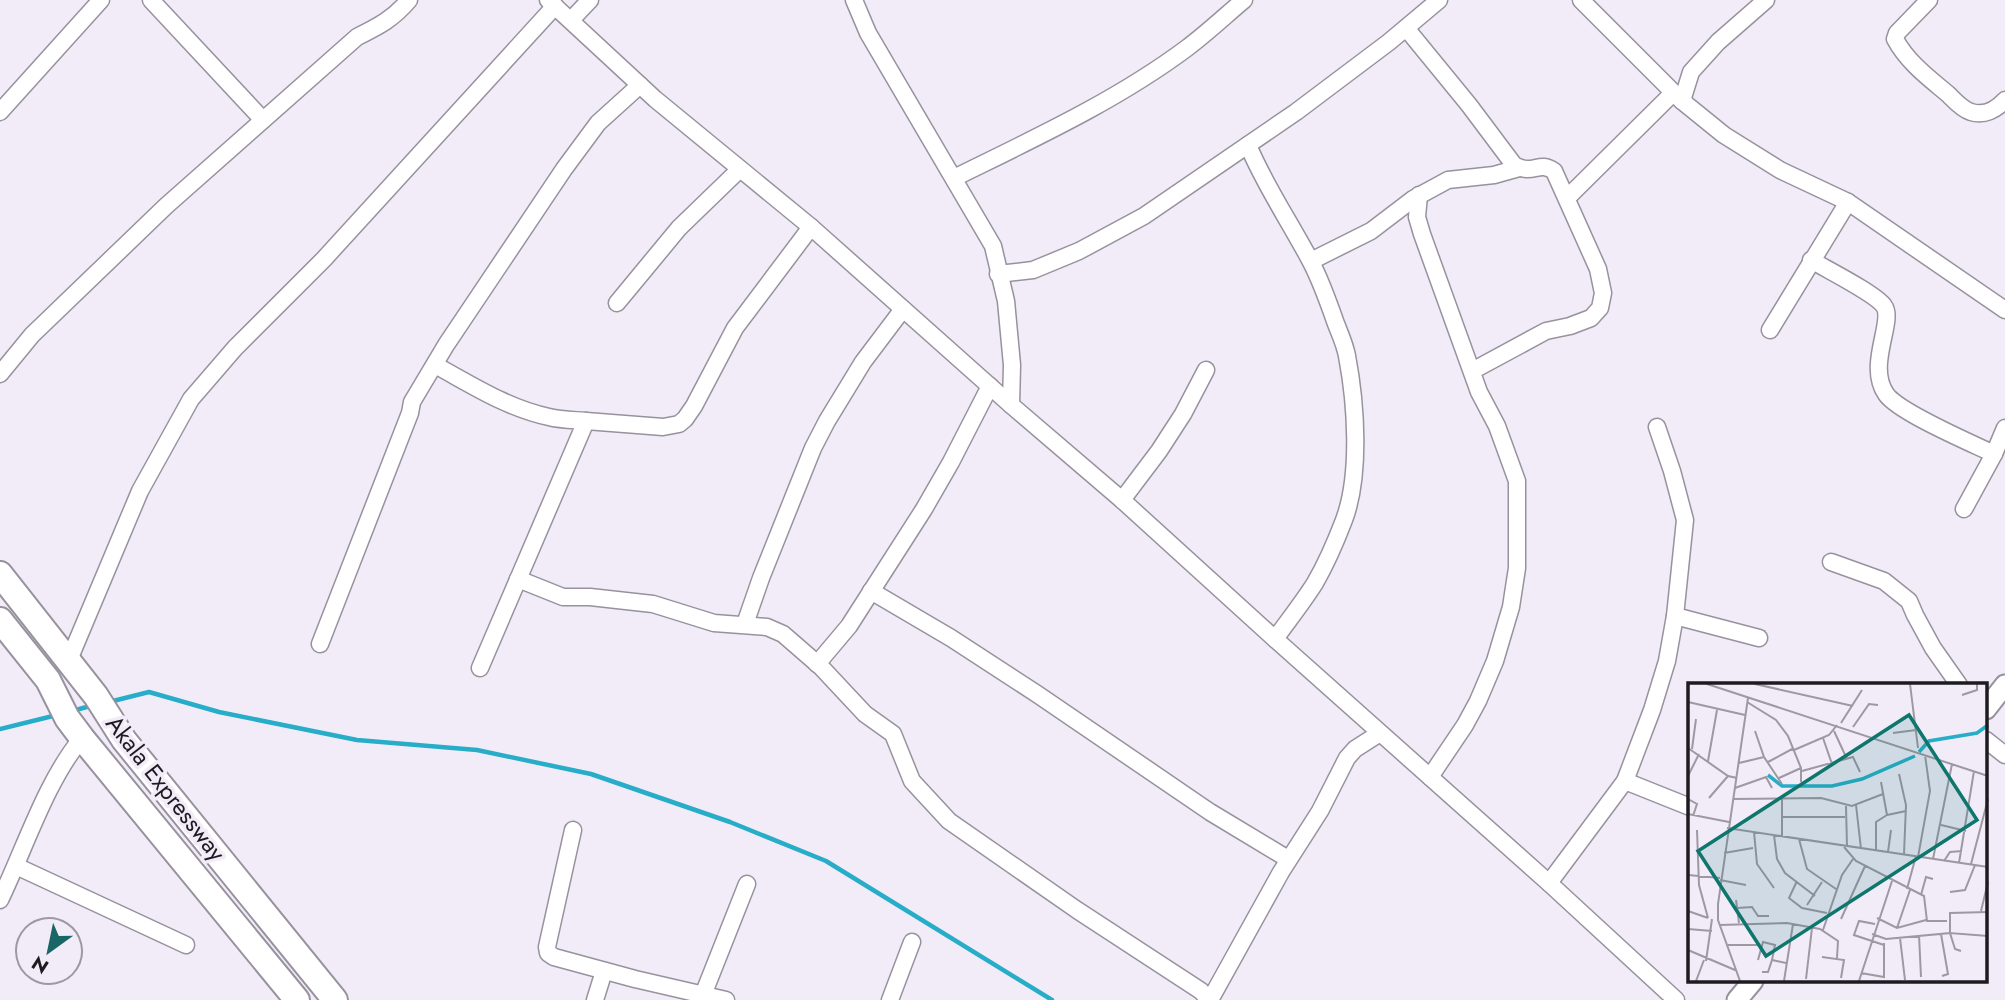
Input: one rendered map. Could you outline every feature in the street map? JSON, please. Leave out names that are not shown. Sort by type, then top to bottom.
[{"type":"main road","name":"Akala Expressway","points":[[0,575],[69,660],[124,740],[335,1000]]},
{"type":"main road","name":"Akala Expressway","points":[[0,620],[48,680],[75,728],[297,1000]]},
{"type":"street","points":[[0,112],[101,0]]},
{"type":"street","points":[[152,0],[262,120]]},
{"type":"street","points":[[0,374],[32,335],[166,206],[358,37],[386,23],[409,0]]},
{"type":"street","points":[[571,20],[590,0]]},
{"type":"street","points":[[854,0],[869,33],[993,247],[1006,302],[1012,365],[1011,405]]},
{"type":"street","points":[[954,178],[1058,126],[1132,84],[1186,48],[1244,0]]},
{"type":"street","points":[[998,274],[1032,270],[1079,251],[1144,216],[1296,112],[1406,28],[1438,0]]},
{"type":"street","points":[[1581,0],[1672,92],[1724,135],[1780,170],[1848,202],[2004,306]]},
{"type":"street","points":[[1567,198],[1692,72],[1718,42],[1766,0]]},
{"type":"street","points":[[1929,0],[1898,33],[1895,39],[1900,49],[1915,66],[1967,110],[1984,114],[2003,107]]},
{"type":"street","points":[[69,660],[140,491],[191,399],[234,348],[334,250],[552,3],[640,85],[811,227],[1122,500],[1676,1000]]},
{"type":"street","points":[[1406,28],[1514,165],[1529,170],[1541,166],[1550,167],[1554,171],[1598,269],[1603,293],[1600,308],[1591,318],[1546,331],[1472,371]]},
{"type":"street","points":[[1672,92],[1692,72]]},
{"type":"street","points":[[320,644],[412,402],[453,334],[564,169],[598,123],[640,85]]},
{"type":"street","points":[[1248,145],[1261,175],[1311,261],[1322,287],[1347,354],[1353,406],[1355,467],[1351,497],[1344,519],[1315,582],[1275,639]]},
{"type":"street","points":[[1311,261],[1371,231],[1419,195],[1448,180],[1494,176],[1519,168]]},
{"type":"street","points":[[617,303],[679,228],[740,169]]},
{"type":"street","points":[[1419,195],[1417,217],[1422,234],[1479,392],[1497,426],[1517,481],[1517,568],[1511,607],[1495,660],[1482,691],[1465,725],[1430,777]]},
{"type":"street","points":[[1770,330],[1848,202]]},
{"type":"street","points":[[435,365],[492,397],[552,418],[663,428],[679,424],[694,406],[735,328],[811,227]]},
{"type":"street","points":[[1811,260],[1885,306],[1887,314],[1878,360],[1879,377],[1887,396],[1904,409],[1994,454]]},
{"type":"street","points":[[745,624],[813,448],[863,362],[903,309]]},
{"type":"street","points":[[1122,500],[1171,433],[1206,370]]},
{"type":"street","points":[[817,664],[849,626],[872,591],[951,462],[990,386]]},
{"type":"street","points":[[480,668],[586,421]]},
{"type":"street","points":[[1549,883],[1625,781],[1667,661],[1675,616],[1685,520],[1657,427]]},
{"type":"street","points":[[1964,509],[2005,429]]},
{"type":"street","points":[[1830,562],[1884,581],[1909,601],[1933,648],[1958,683]]},
{"type":"street","points":[[518,579],[563,597],[653,604],[714,622],[767,627],[783,634],[817,664],[865,714],[892,734],[912,781],[949,821],[1077,910],[1201,991],[1209,1000],[1288,859],[1320,811],[1347,758],[1355,749],[1380,733]]},
{"type":"street","points":[[872,591],[951,638],[1210,812],[1288,859]]},
{"type":"street","points":[[1675,616],[1759,638]]},
{"type":"street","points":[[1988,706],[2005,685]]},
{"type":"street","points":[[0,900],[55,778],[70,752],[75,728]]},
{"type":"street","points":[[1988,742],[2005,755]]},
{"type":"street","points":[[1625,781],[1688,806]]},
{"type":"street","points":[[573,830],[547,947],[548,953],[604,971],[726,1000]]},
{"type":"street","points":[[16,866],[186,945]]},
{"type":"street","points":[[703,995],[747,884]]},
{"type":"street","points":[[890,1000],[912,942]]},
{"type":"street","points":[[595,1000],[604,971]]},
{"type":"street","points":[[1737,1000],[1752,982]]},
{"type":"waterway","points":[[109,702],[149,692],[219,712],[357,740],[477,750],[591,774],[730,822],[826,861],[1052,1000]]},
{"type":"waterway","points":[[72,711],[94,705]]},
{"type":"waterway","points":[[0,729],[57,715]]}]
